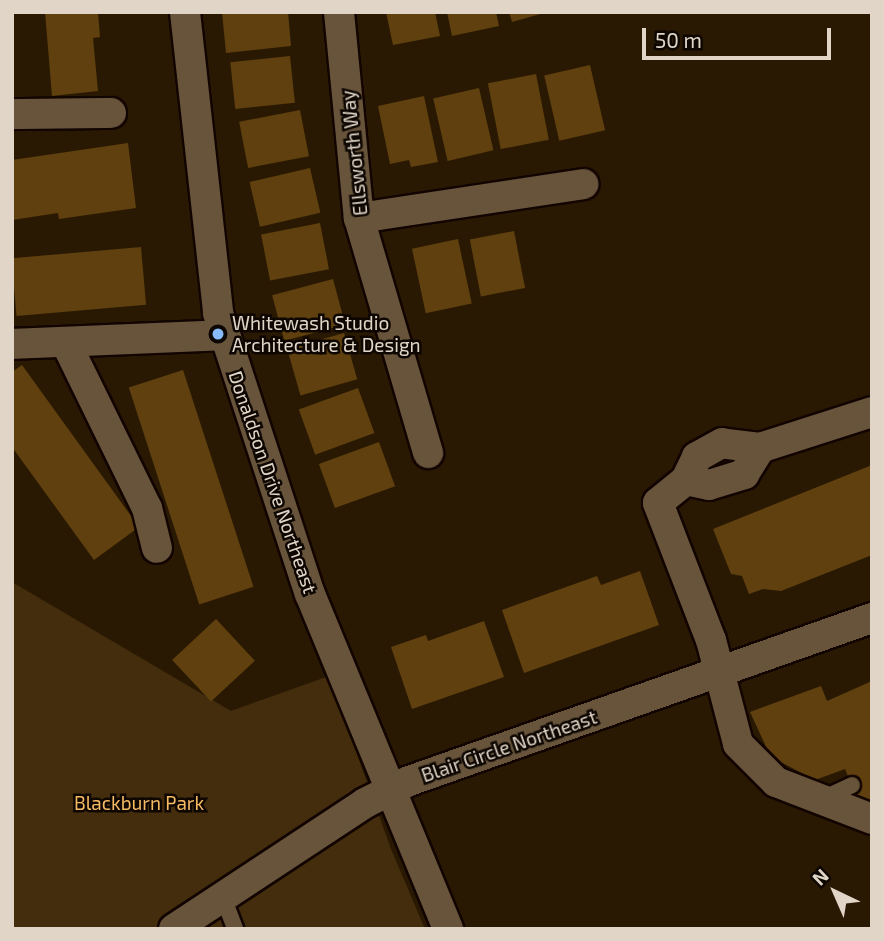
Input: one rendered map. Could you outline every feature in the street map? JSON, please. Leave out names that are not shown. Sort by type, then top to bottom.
[{"type":"street","name":"Donaldson Drive Northeast","points":[[185,12],[218,313],[310,594],[389,792],[448,929]]},
{"type":"street","name":"Ellsworth Way","points":[[339,12],[359,218],[428,453]]},
{"type":"street","points":[[12,114],[111,113]]},
{"type":"street","points":[[359,218],[583,184]]},
{"type":"street","points":[[12,344],[225,335]]},
{"type":"street","points":[[66,343],[147,508],[157,548]]},
{"type":"street","points":[[872,412],[760,448],[722,443],[697,457],[686,480],[658,503],[711,640],[738,744],[776,782],[872,819]]},
{"type":"street","name":"Blair Circle Northeast","points":[[174,929],[365,803],[409,781],[872,618]]},
{"type":"lane","points":[[822,799],[852,785]]},
{"type":"lane","points":[[223,897],[236,929]]},
{"type":"green space","name":"Blackburn Park","points":[[12,582],[231,711],[329,676],[391,849],[425,929],[12,929]]},
{"type":"building","points":[[45,12],[98,12],[100,37],[93,38],[98,91],[52,96]]},
{"type":"building","points":[[222,12],[288,12],[291,46],[226,53]]},
{"type":"building","points":[[386,12],[435,12],[440,36],[393,45]]},
{"type":"building","points":[[447,12],[496,12],[499,26],[452,36]]},
{"type":"building","points":[[509,12],[544,12],[544,13],[512,22]]},
{"type":"building","points":[[290,56],[295,103],[235,109],[230,62]]},
{"type":"building","points":[[590,65],[605,130],[559,141],[544,76]]},
{"type":"building","points":[[536,74],[549,140],[501,149],[488,83]]},
{"type":"building","points":[[479,88],[493,150],[448,161],[433,99]]},
{"type":"building","points":[[424,96],[438,162],[411,167],[409,160],[390,164],[378,106]]},
{"type":"building","points":[[300,110],[309,156],[248,168],[239,122]]},
{"type":"building","points":[[128,143],[136,208],[59,219],[58,213],[12,220],[12,160]]},
{"type":"building","points":[[310,168],[320,213],[260,227],[250,182]]},
{"type":"building","points":[[320,223],[329,269],[270,281],[261,234]]},
{"type":"building","points":[[514,231],[525,288],[481,297],[470,240]]},
{"type":"building","points":[[458,239],[472,304],[426,313],[412,249]]},
{"type":"building","points":[[141,247],[146,305],[17,316],[12,258]]},
{"type":"building","points":[[333,279],[345,324],[284,341],[272,295]]},
{"type":"building","points":[[344,333],[357,379],[301,395],[287,349]]},
{"type":"building","points":[[22,365],[139,527],[94,560],[12,447],[12,372]]},
{"type":"building","points":[[183,370],[253,587],[199,604],[129,388]]},
{"type":"building","points":[[358,388],[374,433],[315,455],[299,410]]},
{"type":"building","points":[[379,442],[395,486],[335,508],[319,464]]},
{"type":"building","points":[[872,465],[872,555],[781,591],[763,589],[749,594],[742,576],[731,574],[713,529]]},
{"type":"building","points":[[640,571],[659,625],[524,673],[502,610],[597,576],[601,585]]},
{"type":"building","points":[[216,619],[255,661],[211,702],[172,660]]},
{"type":"building","points":[[484,621],[504,677],[412,709],[391,647],[426,635],[428,641]]},
{"type":"building","points":[[872,681],[872,802],[861,807],[845,769],[815,780],[756,749],[768,751],[750,712],[821,686],[827,701]]},
{"type":"place","name":"Whitewash Studio Architecture & Design","points":[[218,334]]}]
